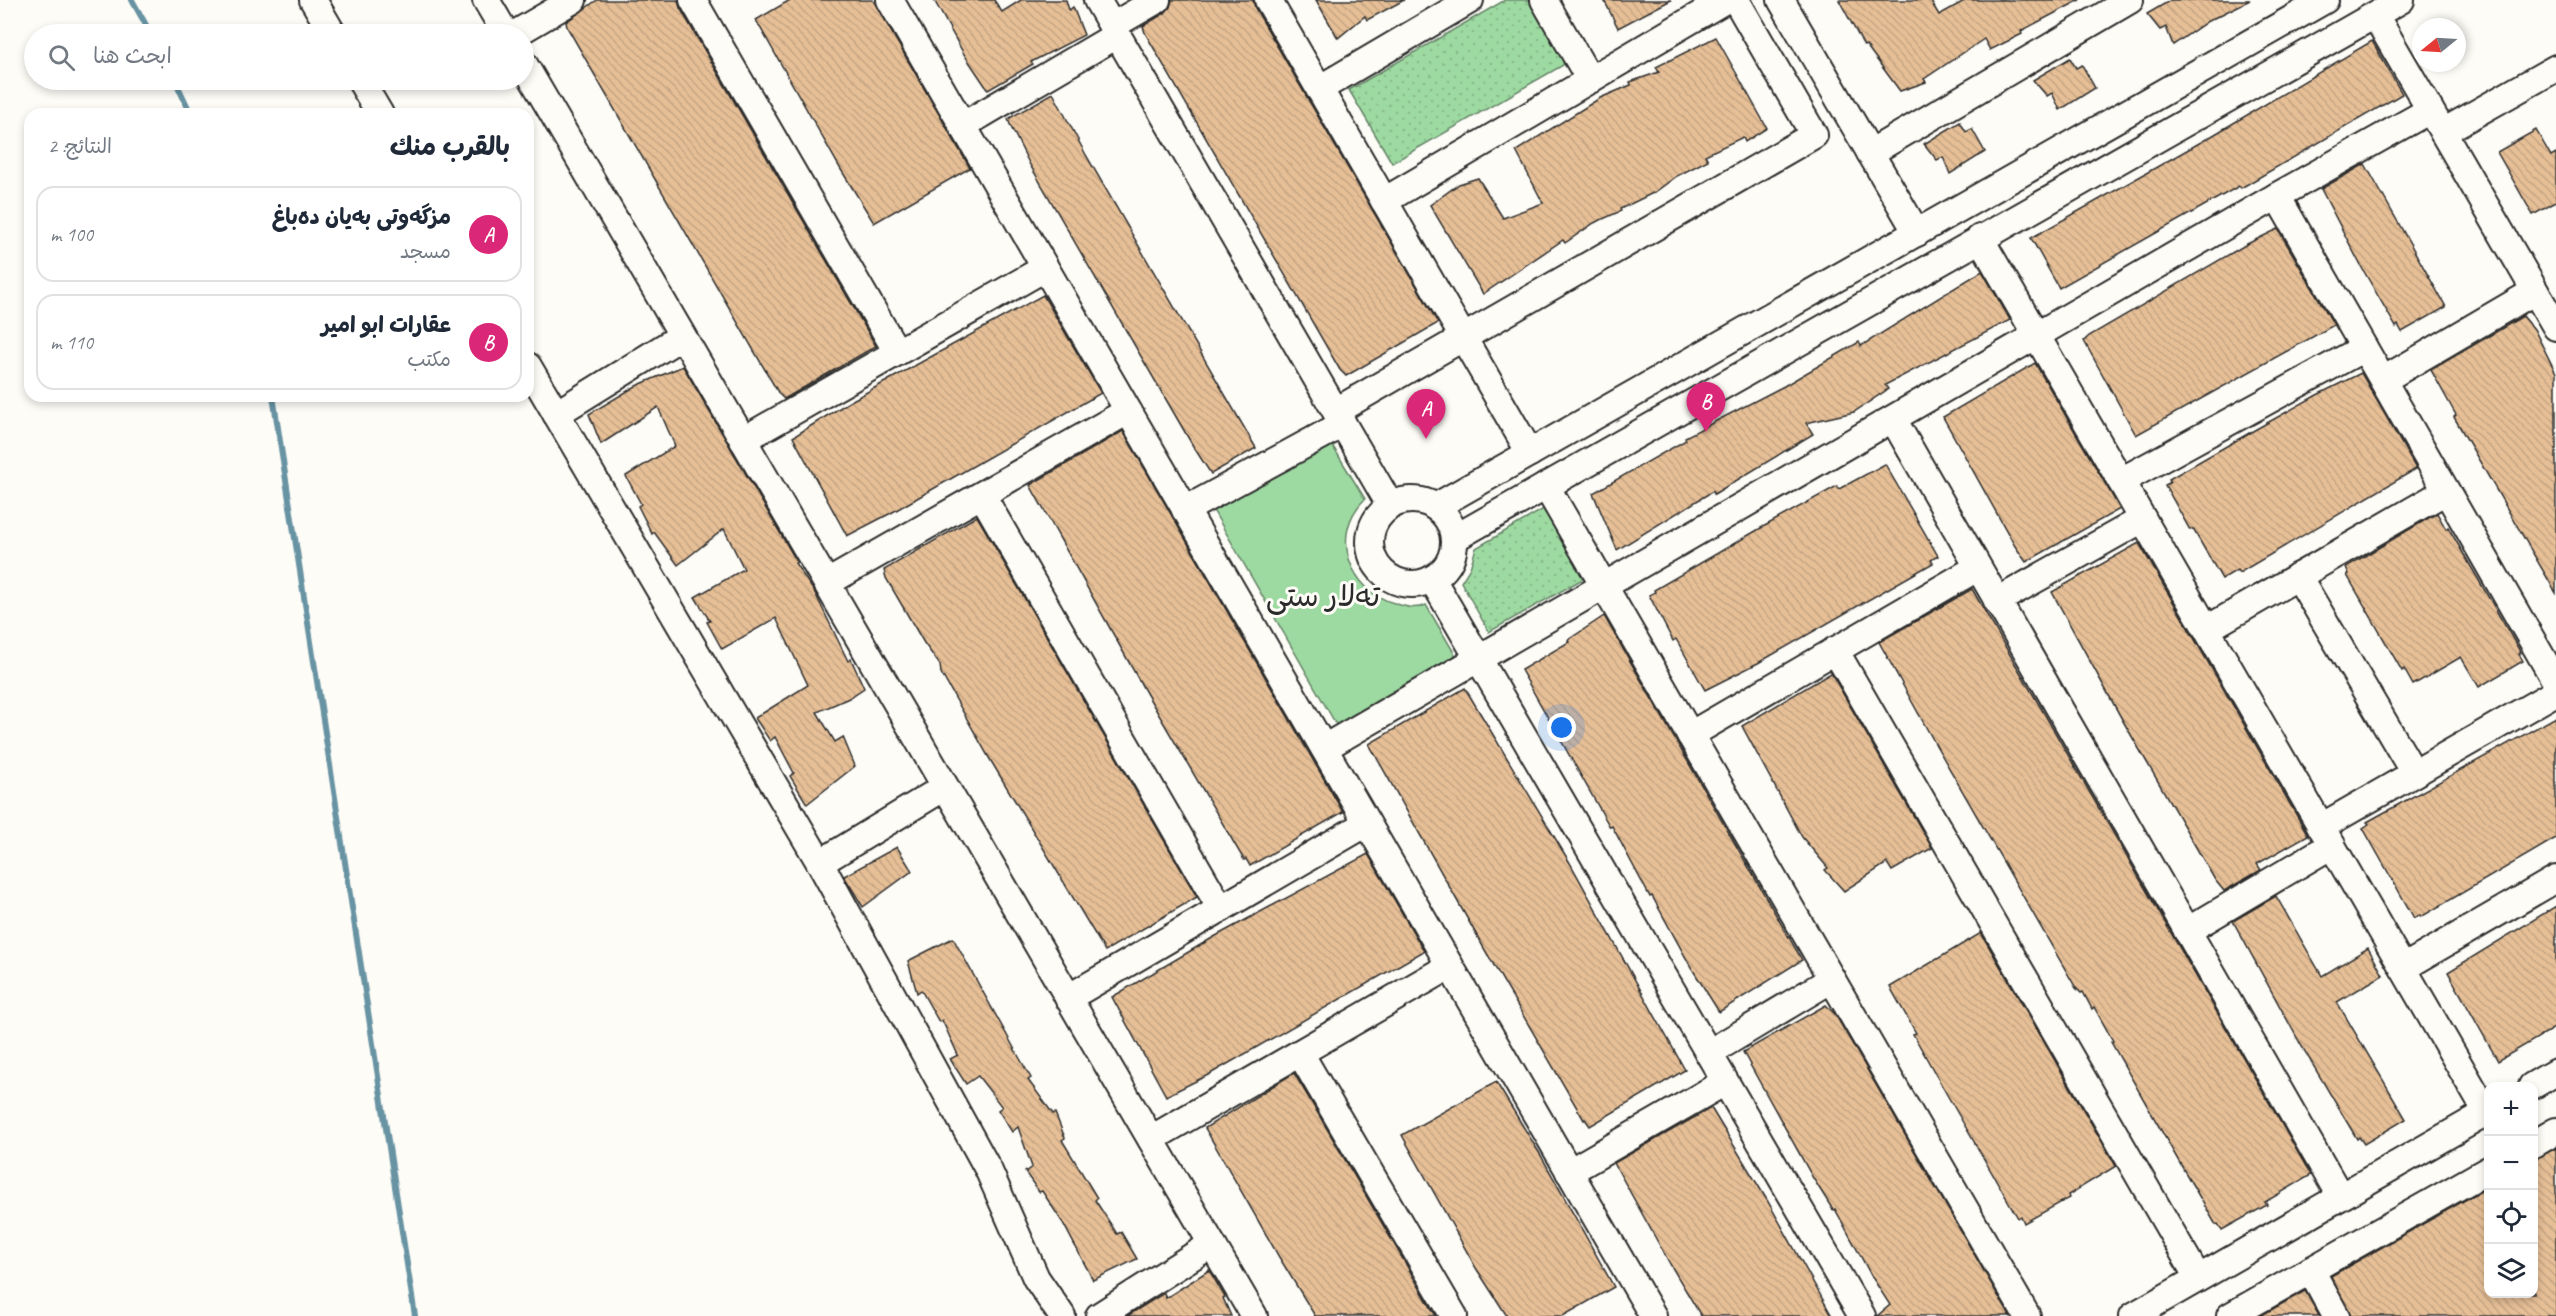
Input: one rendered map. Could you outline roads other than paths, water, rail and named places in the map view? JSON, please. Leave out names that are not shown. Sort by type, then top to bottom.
[{"type":"street","points":[[313,0],[327,24]]},
{"type":"street","points":[[486,0],[500,24]]},
{"type":"street","points":[[532,24],[573,0]]},
{"type":"street","points":[[693,0],[897,352]]},
{"type":"street","points":[[890,0],[1653,1316]]},
{"type":"street","points":[[1096,0],[1390,505]]},
{"type":"street","points":[[962,126],[1114,31],[1157,0]]},
{"type":"street","points":[[1268,0],[1530,453]]},
{"type":"street","points":[[1319,89],[1470,0]]},
{"type":"street","points":[[1544,0],[1590,80]]},
{"type":"street","points":[[1384,201],[1725,0]]},
{"type":"street","points":[[1185,510],[1339,417],[1462,338],[1814,135],[1736,0]]},
{"type":"street","points":[[1870,153],[2130,0]]},
{"type":"street","points":[[1435,507],[2325,0]]},
{"type":"street","points":[[1455,538],[2176,126],[2402,0]]},
{"type":"street","points":[[1789,3],[1870,153],[1917,233]]},
{"type":"street","points":[[2375,15],[2556,327]]},
{"type":"street","points":[[2443,132],[2556,68]]},
{"type":"street","points":[[534,81],[1254,1316]]},
{"type":"street","points":[[366,90],[376,108]]},
{"type":"street","points":[[2160,94],[2176,126]]},
{"type":"street","points":[[1324,748],[2277,196],[2430,110]]},
{"type":"street","points":[[2277,196],[2556,682]]},
{"type":"street","points":[[1980,238],[2484,1105]]},
{"type":"street","points":[[743,440],[1045,268]]},
{"type":"street","points":[[2383,380],[2535,291]]},
{"type":"street","points":[[556,414],[682,336]]},
{"type":"street","points":[[2121,481],[2364,348]]},
{"type":"street","points":[[534,376],[820,863],[988,1169],[1036,1278],[1062,1316]]},
{"type":"street","points":[[827,583],[1128,411]]},
{"type":"street","points":[[1893,419],[2340,1196]]},
{"type":"street","points":[[1546,486],[2026,1316]]},
{"type":"street","points":[[2206,629],[2446,491]]},
{"type":"street","points":[[982,495],[1221,909]]},
{"type":"street","points":[[1404,500],[1418,500],[1435,507],[1443,513],[1451,525],[1455,538],[1454,552],[1448,565],[1432,579],[1414,585],[1400,583],[1387,577],[1371,555],[1371,534],[1379,514],[1390,505],[1404,500]]},
{"type":"street","points":[[1997,602],[2143,519]]},
{"type":"street","points":[[1690,735],[1977,568]]},
{"type":"street","points":[[2298,576],[2414,773]]},
{"type":"street","points":[[1432,579],[1862,1316]]},
{"type":"street","points":[[1835,650],[2198,1278]]},
{"type":"street","points":[[2187,931],[2414,773],[2556,692]]},
{"type":"street","points":[[820,863],[945,787]]},
{"type":"street","points":[[1068,998],[1368,824]]},
{"type":"street","points":[[2403,968],[2556,879]]},
{"type":"street","points":[[1151,1139],[1450,966]]},
{"type":"street","points":[[1709,1053],[1832,979]]},
{"type":"street","points":[[1300,1053],[1454,1316]]},
{"type":"street","points":[[2538,1082],[2556,1072]]},
{"type":"street","points":[[1569,1172],[1725,1082]]},
{"type":"street","points":[[2133,1316],[2484,1114]]},
{"type":"street","points":[[2538,1142],[2556,1131]]},
{"type":"street","points":[[2230,1316],[2484,1172]]},
{"type":"street","points":[[1099,1316],[1212,1244]]},
{"type":"street","points":[[2311,1270],[2336,1316]]},
{"type":"waterway","points":[[132,0],[145,24]]},
{"type":"waterway","points":[[180,90],[188,108]]},
{"type":"waterway","points":[[274,402],[415,1316]]},
{"type":"place","name":"عقارات ابو امير","points":[[1706,432]]},
{"type":"place","name":"مزگەوتی بەیان دەباغ","points":[[1426,439]]},
{"type":"district","name":"ته‌لار ستی","points":[[1323,596]]}]
